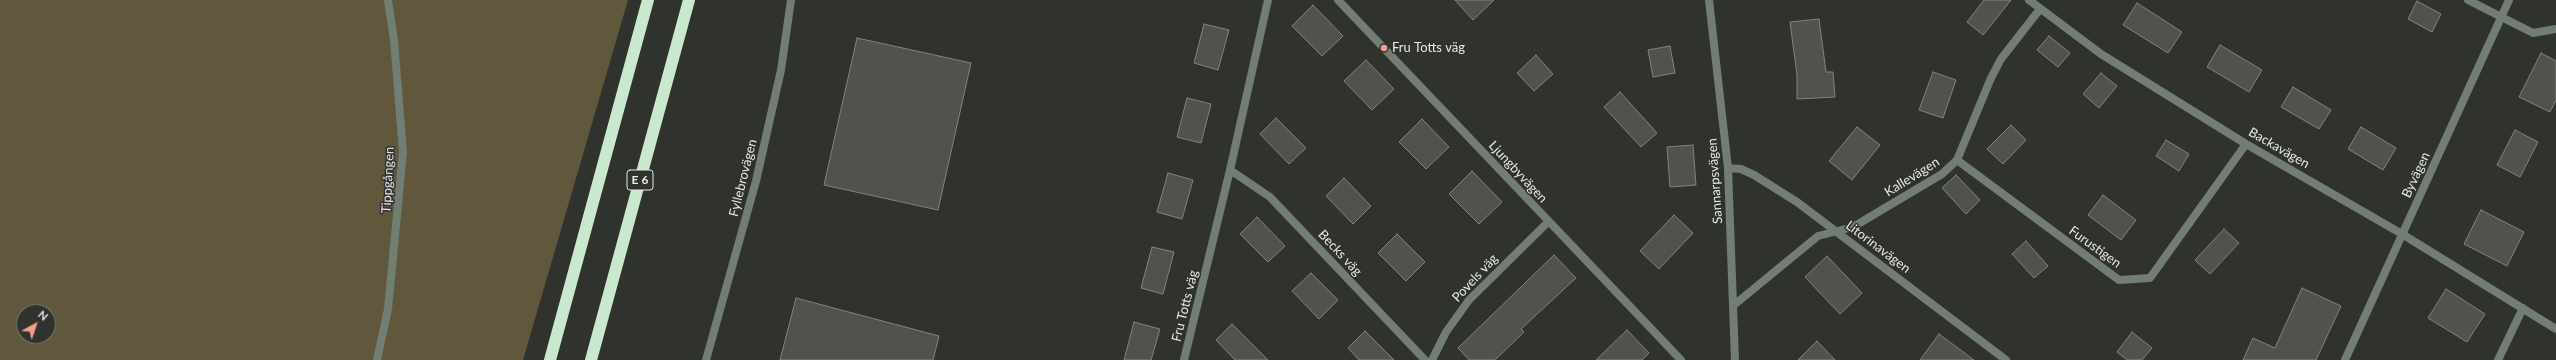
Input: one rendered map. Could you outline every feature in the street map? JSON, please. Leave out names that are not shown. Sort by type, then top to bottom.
[{"type":"highway","points":[[550,360],[648,0]]},
{"type":"highway","name":"E 6","points":[[591,360],[689,0]]},
{"type":"street","name":"Tippgången","points":[[377,360],[388,309],[403,152],[394,40],[388,0]]},
{"type":"street","name":"Fyllebrovägen","points":[[706,360],[756,181],[781,70],[791,0]]},
{"type":"street","name":"Fru Totts väg","points":[[1184,360],[1230,170],[1268,0]]},
{"type":"street","name":"Ljungbyvägen","points":[[1338,0],[1678,359]]},
{"type":"street","name":"Sannarpsvägen","points":[[1709,0],[1728,168],[1736,360]]},
{"type":"street","name":"Backavägen","points":[[2029,0],[2040,10],[2101,54],[2246,144],[2402,234],[2523,308],[2556,330]]},
{"type":"street","points":[[2468,0],[2533,33],[2556,29]]},
{"type":"street","name":"Byvägen","points":[[2345,360],[2509,0]]},
{"type":"street","name":"Kallevägen","points":[[1734,305],[1818,236],[1853,227],[1942,174],[1958,160],[1998,66],[2040,10]]},
{"type":"street","name":"Furustigen","points":[[1958,160],[2119,280],[2150,278],[2246,144]]},
{"type":"street","name":"Litorinavägen","points":[[1728,168],[1741,169],[1754,175],[1837,231],[2006,360]]},
{"type":"street","name":"Becks väg","points":[[1230,170],[1270,197],[1425,360]]},
{"type":"street","name":"Povels väg","points":[[1432,360],[1446,332],[1469,300],[1548,222]]},
{"type":"street","points":[[2498,360],[2523,308]]},
{"type":"shaded area","points":[[0,0],[628,0],[523,360],[0,360]]},
{"type":"building","points":[[1455,0],[1494,0],[1473,20]]},
{"type":"building","points":[[1984,0],[2011,0],[1983,35],[1967,22]]},
{"type":"building","points":[[2417,1],[2441,14],[2432,32],[2408,19]]},
{"type":"building","points":[[2137,3],[2182,32],[2168,53],[2123,25]]},
{"type":"building","points":[[1313,5],[1343,36],[1322,56],[1292,26]]},
{"type":"building","points":[[1819,19],[1826,72],[1833,72],[1835,97],[1797,99],[1797,75],[1790,22]]},
{"type":"building","points":[[1204,24],[1229,30],[1218,70],[1194,63]]},
{"type":"building","points":[[2049,36],[2070,53],[2058,67],[2037,50]]},
{"type":"building","points":[[857,38],[971,63],[938,210],[824,185]]},
{"type":"building","points":[[2220,45],[2262,70],[2249,92],[2207,67]]},
{"type":"building","points":[[1670,46],[1675,73],[1653,77],[1648,50]]},
{"type":"building","points":[[2541,53],[2556,61],[2556,100],[2550,112],[2519,97]]},
{"type":"building","points":[[1536,55],[1553,74],[1534,91],[1517,73]]},
{"type":"building","points":[[1366,60],[1394,89],[1372,110],[1344,81]]},
{"type":"building","points":[[1933,72],[1956,80],[1943,118],[1919,110]]},
{"type":"building","points":[[2101,73],[2117,86],[2099,108],[2083,94]]},
{"type":"building","points":[[2293,87],[2331,110],[2319,129],[2281,107]]},
{"type":"building","points":[[1620,92],[1657,133],[1641,147],[1604,107]]},
{"type":"building","points":[[1187,98],[1211,104],[1201,143],[1177,137]]},
{"type":"building","points":[[1276,118],[1306,148],[1289,164],[1260,134]]},
{"type":"building","points":[[1422,119],[1449,147],[1426,169],[1399,142]]},
{"type":"building","points":[[2011,125],[2026,140],[2003,164],[1987,149]]},
{"type":"building","points":[[1857,127],[1880,145],[1852,180],[1829,161]]},
{"type":"building","points":[[2361,127],[2396,148],[2383,170],[2348,149]]},
{"type":"building","points":[[2515,130],[2538,142],[2520,177],[2497,165]]},
{"type":"building","points":[[2166,140],[2189,154],[2179,171],[2156,156]]},
{"type":"building","points":[[1693,145],[1696,185],[1670,187],[1667,147]]},
{"type":"building","points":[[1472,171],[1502,202],[1479,224],[1449,194]]},
{"type":"building","points":[[1168,173],[1193,180],[1182,219],[1157,212]]},
{"type":"building","points":[[1956,175],[1980,200],[1966,214],[1942,188]]},
{"type":"building","points":[[1344,178],[1371,206],[1353,224],[1326,196]]},
{"type":"building","points":[[2103,195],[2136,220],[2121,240],[2088,215]]},
{"type":"building","points":[[2481,210],[2524,232],[2507,266],[2464,244]]},
{"type":"building","points":[[1674,215],[1693,233],[1659,269],[1640,251]]},
{"type":"building","points":[[1257,217],[1285,246],[1268,262],[1240,234]]},
{"type":"building","points":[[2224,229],[2239,243],[2210,274],[2195,260]]},
{"type":"building","points":[[1397,234],[1425,262],[1406,281],[1378,253]]},
{"type":"building","points":[[2026,241],[2048,266],[2034,278],[2012,254]]},
{"type":"building","points":[[1152,247],[1174,252],[1163,294],[1141,288]]},
{"type":"building","points":[[1554,255],[1576,278],[1521,329],[1524,332],[1495,360],[1469,360],[1458,348]]},
{"type":"building","points":[[1827,256],[1862,293],[1840,314],[1805,277]]},
{"type":"building","points":[[1311,273],[1338,300],[1319,319],[1292,291]]},
{"type":"building","points":[[2302,288],[2341,306],[2316,360],[2243,360],[2253,338],[2275,348]]},
{"type":"building","points":[[2446,289],[2485,314],[2467,342],[2428,318]]},
{"type":"building","points":[[796,298],[939,336],[933,360],[780,360]]},
{"type":"building","points":[[1134,322],[1160,329],[1151,360],[1124,360]]},
{"type":"building","points":[[1232,324],[1268,360],[1235,360],[1216,340]]},
{"type":"building","points":[[1627,330],[1649,353],[1642,360],[1596,360]]},
{"type":"building","points":[[1365,331],[1394,360],[1359,360],[1348,348]]},
{"type":"building","points":[[2132,332],[2152,348],[2142,360],[2127,360],[2117,352]]},
{"type":"building","points":[[1939,334],[1974,360],[1920,360]]},
{"type":"building","points":[[1817,341],[1835,360],[1798,360]]},
{"type":"place","name":"Fru Totts väg","points":[[1384,48]]}]
